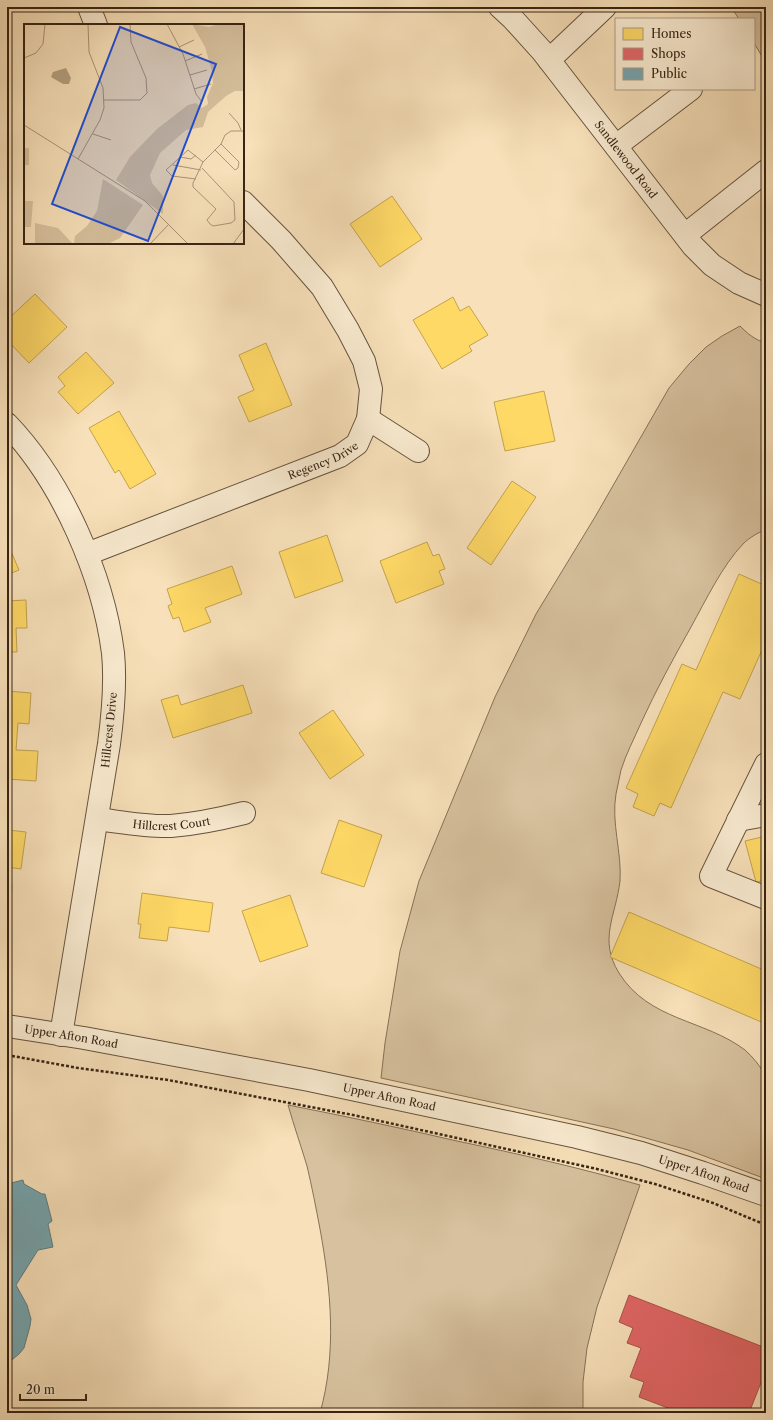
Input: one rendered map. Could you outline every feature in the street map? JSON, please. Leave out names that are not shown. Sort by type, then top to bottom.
[{"type":"street","points":[[89,7],[96,24]]},
{"type":"street","name":"Sandlewood Road","points":[[500,7],[513,19],[549,60],[693,246],[712,265],[739,283],[766,296]]},
{"type":"street","points":[[549,60],[605,7]]},
{"type":"street","points":[[616,146],[690,90]]},
{"type":"street","points":[[685,235],[766,171]]},
{"type":"street","name":"Regency Drive","points":[[87,554],[340,456],[357,444],[368,419],[371,388],[364,361],[348,330],[322,287],[281,240],[244,203]]},
{"type":"street","points":[[368,419],[418,451]]},
{"type":"street","name":"Hillcrest Drive","points":[[7,424],[17,434],[52,484],[66,508],[87,554],[105,611],[113,654],[114,705],[109,744],[98,819],[61,1034]]},
{"type":"street","points":[[766,764],[711,876],[766,898]]},
{"type":"street","name":"Hillcrest Court","points":[[98,819],[170,826],[198,823],[244,813]]},
{"type":"street","points":[[738,820],[766,815]]},
{"type":"street","name":"Upper Afton Road","points":[[7,1026],[61,1034],[309,1080],[577,1137],[641,1154],[746,1187],[766,1195]]},
{"type":"path","points":[[7,1055],[78,1068],[168,1080],[353,1115],[597,1169],[655,1184],[713,1203],[766,1225]]},
{"type":"shaded area","points":[[731,7],[766,7],[766,63],[755,45],[755,18],[738,18]]},
{"type":"shaded area","points":[[740,326],[758,340],[766,343],[766,529],[751,537],[743,544],[721,573],[671,663],[625,758],[620,773],[615,805],[620,859],[620,881],[609,938],[613,961],[619,973],[631,989],[646,1001],[661,1010],[729,1040],[745,1050],[764,1072],[766,1076],[766,1179],[688,1150],[614,1129],[381,1078],[385,1043],[400,951],[419,881],[495,697],[536,614],[595,517],[669,388],[689,364],[706,347]]},
{"type":"shaded area","points":[[288,1105],[526,1156],[640,1185],[597,1307],[587,1348],[583,1382],[583,1413],[320,1413],[329,1367],[330,1321],[327,1275],[309,1174]]},
{"type":"building: Homes","points":[[392,196],[422,239],[380,267],[350,224]]},
{"type":"building: Homes","points":[[35,294],[67,327],[29,363],[7,340],[7,320]]},
{"type":"building: Homes","points":[[453,297],[460,311],[469,306],[488,335],[469,346],[472,351],[442,369],[413,320]]},
{"type":"building: Homes","points":[[266,343],[292,405],[249,422],[238,397],[254,390],[239,355]]},
{"type":"building: Homes","points":[[86,352],[114,383],[78,414],[58,392],[65,386],[58,377]]},
{"type":"building: Homes","points":[[544,391],[555,441],[505,451],[494,402]]},
{"type":"building: Homes","points":[[119,411],[156,474],[130,489],[119,470],[115,473],[89,428]]},
{"type":"building: Homes","points":[[512,481],[536,497],[491,565],[467,548]]},
{"type":"building: Homes","points":[[327,535],[343,581],[295,598],[279,552]]},
{"type":"building: Homes","points":[[7,542],[19,570],[7,575]]},
{"type":"building: Homes","points":[[427,542],[433,556],[439,554],[445,569],[439,571],[444,584],[396,603],[380,561]]},
{"type":"building: Homes","points":[[232,566],[242,594],[205,608],[211,622],[184,632],[179,617],[173,619],[168,606],[172,604],[167,589]]},
{"type":"building: Homes","points":[[739,574],[766,586],[766,641],[740,699],[723,692],[671,808],[660,803],[654,816],[633,807],[638,794],[626,788],[682,664],[696,670]]},
{"type":"building: Homes","points":[[26,600],[27,628],[16,628],[17,652],[7,652],[7,601]]},
{"type":"building: Homes","points":[[243,685],[252,713],[173,738],[161,700],[178,695],[181,705]]},
{"type":"building: Homes","points":[[7,691],[31,693],[29,724],[18,723],[16,750],[38,751],[36,781],[7,779]]},
{"type":"building: Homes","points":[[333,710],[364,755],[330,779],[299,733]]},
{"type":"building: Homes","points":[[7,814],[10,814],[8,830],[26,832],[21,869],[7,867]]},
{"type":"building: Homes","points":[[339,820],[382,835],[364,887],[321,873]]},
{"type":"building: Homes","points":[[766,836],[766,880],[756,882],[745,841]]},
{"type":"building: Homes","points":[[7,885],[12,885],[9,938],[7,938]]},
{"type":"building: Homes","points":[[142,893],[213,903],[209,932],[169,927],[167,941],[139,938],[141,924],[138,924]]},
{"type":"building: Homes","points":[[290,895],[308,946],[260,962],[242,911]]},
{"type":"building: Homes","points":[[629,912],[766,971],[766,1024],[610,957]]},
{"type":"building: Shops","points":[[629,1295],[766,1348],[766,1370],[749,1413],[681,1413],[639,1397],[644,1382],[630,1377],[641,1348],[627,1343],[633,1328],[619,1322]]},
{"type":"building: Public","points":[[23,1180],[24,1184],[42,1194],[45,1194],[52,1221],[48,1224],[53,1247],[38,1250],[16,1285],[27,1305],[31,1319],[24,1348],[7,1364],[7,1184]]}]
